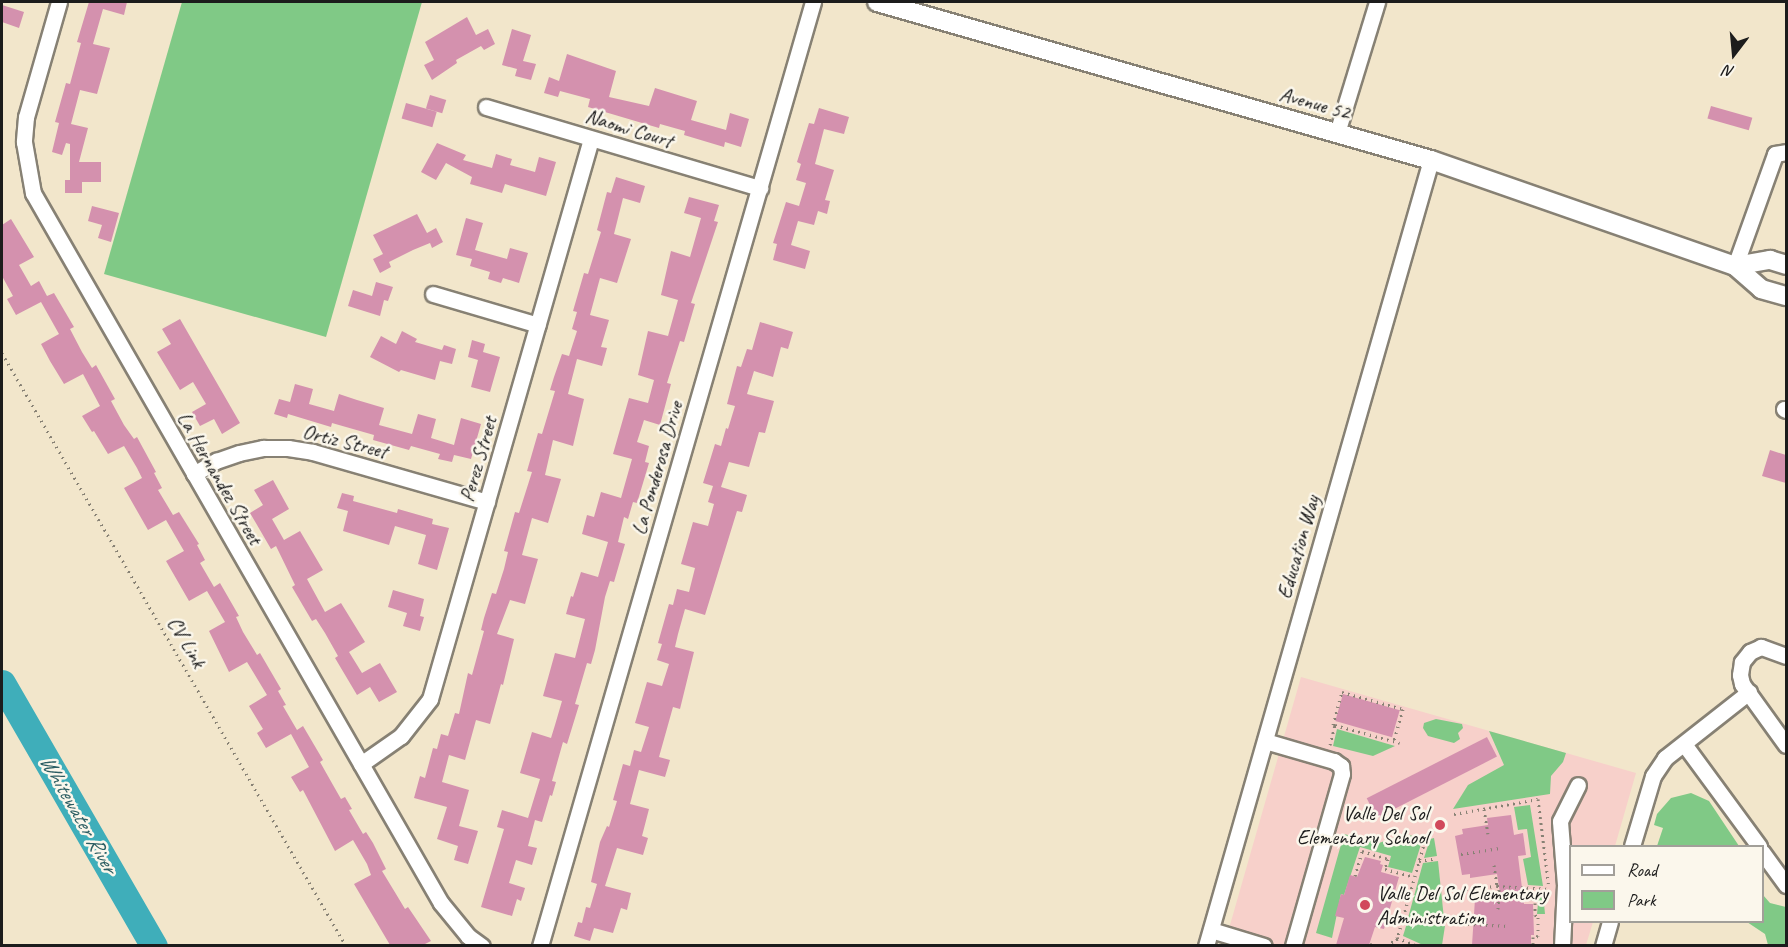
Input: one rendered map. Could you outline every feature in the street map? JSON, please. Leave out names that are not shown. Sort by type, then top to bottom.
[{"type":"main road","name":"Avenue 52","points":[[877,2],[1431,160],[1735,266],[1761,289],[1786,296]]},
{"type":"main road","name":"Avenue 52","points":[[1735,266],[1770,260],[1786,265]]},
{"type":"street","name":"La Hernandez Street","points":[[59,2],[26,117],[24,142],[33,193],[441,903],[468,936],[482,945]]},
{"type":"street","name":"La Ponderosa Drive","points":[[540,945],[813,2]]},
{"type":"street","points":[[1337,133],[1377,2]]},
{"type":"street","name":"Naomi Court","points":[[486,107],[760,188]]},
{"type":"street","name":"Perez Street","points":[[361,764],[401,736],[429,699],[591,139]]},
{"type":"street","points":[[1735,266],[1775,154],[1786,152]]},
{"type":"street","name":"Education Way","points":[[1206,945],[1431,160]]},
{"type":"street","points":[[432,294],[538,325]]},
{"type":"street","name":"Ortiz Street","points":[[194,474],[216,461],[239,453],[262,448],[288,448],[313,452],[487,502]]},
{"type":"street","points":[[1786,656],[1761,647],[1750,652],[1742,662],[1740,675],[1742,684],[1786,745]]},
{"type":"street","points":[[1632,845],[1653,776],[1665,758],[1749,692]]},
{"type":"street","points":[[1265,741],[1334,761],[1341,766],[1342,774],[1293,945]]},
{"type":"street","points":[[1684,744],[1758,845]]},
{"type":"street","points":[[1562,945],[1564,885],[1560,821],[1578,785]]},
{"type":"street","points":[[1764,855],[1786,885]]},
{"type":"street","points":[[1603,945],[1609,923]]},
{"type":"street","points":[[1210,930],[1264,945]]},
{"type":"path","name":"CV Link","points":[[2,353],[346,945]]},
{"type":"path","points":[[1330,745],[1342,692],[1403,709],[1394,741]]},
{"type":"path","points":[[1335,725],[1400,743]]},
{"type":"path","points":[[1454,814],[1538,799],[1550,899]]},
{"type":"path","points":[[1484,808],[1488,834]]},
{"type":"path","points":[[1395,945],[1426,837]]},
{"type":"path","points":[[1461,855],[1501,848]]},
{"type":"path","points":[[1355,876],[1362,851],[1388,859],[1385,869],[1414,878]]},
{"type":"path","points":[[1419,861],[1437,858]]},
{"type":"path","points":[[1494,865],[1498,886],[1498,909]]},
{"type":"path","points":[[1466,890],[1498,886],[1549,889]]},
{"type":"path","points":[[1526,888],[1535,903],[1534,915],[1538,917],[1538,936],[1533,937],[1533,945]]},
{"type":"path","points":[[1387,920],[1444,922]]},
{"type":"path","points":[[1468,924],[1508,926]]},
{"type":"path","points":[[1388,945],[1397,938]]},
{"type":"path","points":[[1397,938],[1418,945]]},
{"type":"path","points":[[1370,944],[1375,945]]},
{"type":"shaded area","name":"Valle Del Sol Elementary School","points":[[1301,677],[1636,773],[1615,845],[1569,845],[1569,923],[1593,923],[1586,945],[1224,946]]},
{"type":"green space","points":[[182,2],[422,2],[326,337],[104,274]]},
{"type":"green space","points":[[1436,719],[1462,724],[1463,728],[1458,733],[1460,739],[1454,743],[1428,736],[1423,728],[1424,723]]},
{"type":"green space","points":[[1337,729],[1395,746],[1373,756],[1333,746]]},
{"type":"green space","points":[[1489,731],[1566,753],[1563,762],[1551,776],[1550,794],[1453,809],[1468,785],[1504,765]]},
{"type":"green space","points":[[1691,793],[1709,801],[1738,845],[1657,845],[1663,828],[1654,825],[1657,814],[1671,798]]},
{"type":"green space","points":[[1530,805],[1543,886],[1528,885],[1523,859],[1531,857],[1527,829],[1518,830],[1514,807]]},
{"type":"green space","points":[[1344,834],[1379,843],[1404,834],[1423,838],[1412,873],[1388,867],[1391,856],[1360,847],[1344,895],[1341,894],[1332,938],[1316,933]]},
{"type":"green space","points":[[1434,838],[1437,856],[1424,858],[1430,839]]},
{"type":"green space","points":[[1438,861],[1444,919],[1408,918],[1423,863]]},
{"type":"green space","points":[[1532,893],[1543,893],[1545,914],[1537,914],[1538,903]]},
{"type":"green space","points":[[1764,896],[1770,903],[1786,907],[1786,945],[1768,945],[1765,934],[1748,923],[1764,923]]},
{"type":"green space","points":[[1407,923],[1445,926],[1442,945],[1423,945],[1403,936]]},
{"type":"building","points":[[89,2],[127,2],[124,15],[103,9],[93,44],[110,48],[97,94],[80,90],[71,124],[88,128],[79,162],[101,162],[101,182],[82,182],[82,193],[65,193],[65,180],[70,180],[70,144],[66,143],[62,155],[52,152],[59,123],[55,122],[66,83],[70,84],[81,43],[77,42]]},
{"type":"building","points":[[2,5],[24,12],[19,28],[2,22]]},
{"type":"building","points":[[467,17],[476,35],[488,29],[495,44],[484,50],[481,46],[456,60],[457,63],[432,80],[424,65],[434,60],[425,42]]},
{"type":"building","points":[[512,29],[531,35],[523,61],[536,64],[531,80],[515,76],[517,69],[502,65]]},
{"type":"building","points":[[567,54],[616,71],[609,97],[649,106],[655,88],[697,101],[691,120],[726,130],[730,113],[749,119],[741,147],[725,142],[724,147],[684,135],[685,131],[660,124],[659,128],[588,107],[590,99],[560,91],[558,97],[544,93],[549,77],[559,81]]},
{"type":"building","points":[[430,95],[446,100],[442,113],[426,108]]},
{"type":"building","points":[[406,103],[437,112],[432,127],[402,118]]},
{"type":"building","points":[[1711,106],[1752,118],[1749,130],[1707,118]]},
{"type":"building","points":[[819,108],[849,117],[844,134],[824,129],[815,164],[834,170],[825,200],[830,201],[827,214],[818,211],[814,225],[798,221],[791,245],[810,251],[805,269],[773,260],[777,244],[773,243],[786,202],[799,206],[806,183],[796,180],[801,164],[797,162],[809,123],[814,124]]},
{"type":"building","points":[[437,143],[466,155],[463,160],[492,168],[496,154],[512,159],[510,165],[535,172],[539,157],[556,162],[546,196],[505,184],[502,193],[470,184],[472,177],[446,163],[436,180],[421,172]]},
{"type":"building","points":[[616,177],[645,186],[640,203],[623,198],[614,234],[631,239],[617,283],[600,278],[590,315],[609,320],[601,347],[607,348],[602,366],[577,359],[568,394],[584,399],[573,446],[553,440],[545,475],[561,479],[548,523],[532,518],[522,555],[538,559],[525,604],[510,600],[497,634],[514,639],[503,685],[501,684],[490,724],[476,720],[465,760],[449,755],[442,782],[469,790],[459,826],[478,831],[468,864],[454,860],[458,846],[437,839],[447,807],[414,798],[420,776],[425,778],[433,748],[437,749],[441,734],[448,736],[455,713],[459,714],[468,673],[472,675],[484,631],[481,630],[484,618],[492,593],[496,594],[504,569],[508,552],[504,551],[515,512],[519,513],[532,472],[527,471],[538,433],[542,434],[555,391],[550,390],[562,354],[569,356],[577,331],[572,329],[577,312],[573,311],[584,273],[588,274],[601,232],[597,230],[607,192],[611,193]]},
{"type":"building","points":[[689,197],[719,205],[714,221],[718,222],[691,303],[695,304],[684,342],[680,341],[667,383],[671,384],[660,425],[644,420],[637,442],[649,446],[645,462],[649,463],[637,503],[633,502],[628,519],[624,517],[618,542],[625,544],[614,582],[610,581],[605,597],[595,650],[591,664],[587,663],[575,704],[579,705],[567,744],[563,742],[552,781],[556,782],[552,796],[550,795],[542,822],[535,820],[528,846],[537,848],[532,865],[516,860],[509,883],[525,888],[521,901],[517,899],[512,916],[481,907],[504,829],[497,827],[502,810],[528,818],[540,779],[520,773],[532,732],[551,738],[562,701],[543,696],[555,653],[575,658],[585,619],[566,614],[571,596],[573,597],[581,572],[598,577],[608,542],[582,534],[587,515],[594,517],[601,492],[621,498],[632,459],[613,454],[629,398],[648,403],[654,380],[638,375],[648,331],[668,336],[678,300],[661,295],[671,251],[690,257],[701,218],[684,213]]},
{"type":"building","points":[[92,206],[119,213],[111,242],[98,238],[102,225],[88,221]]},
{"type":"building","points":[[417,214],[427,233],[436,228],[443,242],[432,248],[430,243],[413,250],[389,262],[391,267],[380,273],[373,259],[383,254],[373,235]]},
{"type":"building","points":[[466,218],[483,223],[475,250],[507,259],[510,248],[528,253],[519,283],[503,278],[501,283],[488,279],[490,272],[470,266],[472,259],[456,255]]},
{"type":"building","points":[[11,219],[34,257],[19,265],[31,286],[39,281],[47,296],[54,293],[74,327],[70,329],[82,352],[92,368],[96,365],[115,399],[111,401],[124,425],[134,439],[137,437],[156,472],[154,473],[162,488],[158,490],[173,515],[179,512],[199,544],[197,545],[205,560],[200,563],[214,587],[220,583],[239,616],[236,617],[243,632],[257,655],[260,653],[281,689],[278,691],[286,705],[283,706],[297,730],[303,726],[323,760],[320,762],[341,799],[345,797],[352,809],[349,810],[363,834],[366,832],[373,843],[386,869],[382,871],[405,909],[408,907],[431,941],[423,945],[390,945],[354,884],[371,875],[353,840],[335,851],[303,790],[300,792],[291,777],[309,767],[291,734],[266,748],[257,733],[263,729],[249,706],[267,695],[247,662],[229,672],[209,631],[225,622],[207,591],[189,601],[166,561],[184,551],[166,520],[148,530],[124,488],[142,478],[137,468],[124,446],[108,454],[82,416],[100,406],[83,374],[64,384],[50,361],[41,344],[59,334],[41,302],[16,315],[7,299],[13,296],[2,276],[2,225]]},
{"type":"building","points":[[376,282],[393,287],[388,301],[384,300],[380,316],[348,306],[353,290],[372,296]]},
{"type":"building","points":[[180,319],[240,423],[222,434],[214,419],[200,426],[192,412],[206,404],[193,382],[180,390],[157,352],[171,344],[162,329]]},
{"type":"building","points":[[760,322],[793,332],[788,349],[781,347],[773,377],[754,371],[747,394],[774,401],[765,433],[759,432],[749,467],[729,462],[721,487],[747,495],[742,512],[737,511],[705,615],[685,609],[675,647],[694,652],[680,709],[673,707],[659,757],[670,760],[665,777],[639,770],[630,804],[649,809],[642,836],[648,838],[643,855],[617,848],[605,886],[631,893],[627,910],[621,908],[613,933],[594,928],[590,941],[574,936],[578,922],[582,923],[586,907],[590,908],[597,884],[591,882],[600,842],[607,826],[609,827],[617,801],[613,800],[623,764],[630,766],[634,750],[641,752],[649,727],[635,723],[647,682],[662,686],[669,664],[657,660],[662,644],[658,643],[669,604],[673,605],[677,589],[689,592],[695,568],[681,564],[693,522],[708,526],[714,504],[708,502],[713,486],[703,483],[715,444],[721,446],[735,406],[727,404],[737,366],[741,367],[747,349],[752,350]]},
{"type":"building","points":[[402,331],[417,339],[415,342],[442,350],[444,345],[456,349],[452,364],[440,361],[435,380],[401,370],[399,372],[370,357],[381,336],[396,344]]},
{"type":"building","points":[[472,340],[485,344],[483,352],[500,357],[490,392],[471,387],[478,360],[468,357]]},
{"type":"building","points":[[295,384],[313,389],[309,404],[334,411],[339,394],[384,408],[379,425],[412,434],[418,414],[436,419],[431,438],[454,445],[461,418],[481,424],[471,459],[454,455],[452,462],[438,459],[440,454],[411,446],[409,450],[373,440],[374,435],[332,423],[331,427],[288,414],[287,418],[274,414],[279,399],[290,402]]},
{"type":"building","points":[[1770,450],[1786,455],[1786,483],[1762,476]]},
{"type":"building","points":[[273,480],[289,509],[272,519],[284,540],[300,531],[323,570],[307,579],[325,612],[341,603],[365,642],[349,652],[362,673],[380,663],[397,692],[379,702],[370,687],[357,695],[335,658],[338,656],[325,633],[316,619],[312,621],[292,587],[295,585],[276,546],[271,549],[250,513],[263,505],[254,490]]},
{"type":"building","points":[[342,493],[354,496],[353,501],[397,513],[398,509],[433,519],[432,524],[449,528],[437,570],[418,564],[426,535],[395,526],[389,545],[343,531],[348,511],[337,508]]},
{"type":"building","points":[[393,590],[424,599],[420,616],[424,617],[420,631],[403,626],[407,613],[388,607]]},
{"type":"building","points":[[1343,694],[1400,710],[1392,737],[1335,721]]},
{"type":"building","points":[[1487,737],[1497,757],[1377,818],[1367,798]]},
{"type":"building","points":[[1511,815],[1514,835],[1523,833],[1526,855],[1518,856],[1524,904],[1533,904],[1534,935],[1531,935],[1531,945],[1472,945],[1475,899],[1501,900],[1497,874],[1470,878],[1470,874],[1462,875],[1455,836],[1463,834],[1462,829],[1488,825],[1487,818]]},
{"type":"building","name":"Valle Del Sol Elementary Administration","points":[[1365,857],[1381,861],[1380,864],[1383,865],[1381,872],[1399,877],[1384,929],[1375,927],[1369,945],[1336,945],[1344,918],[1335,916],[1341,894],[1344,895],[1350,875],[1357,877]]},
{"type":"waterway","name":"Whitewater River","points":[[2,683],[154,946]]},
{"type":"place","name":"Valle Del Sol Elementary School","points":[[1440,825]]},
{"type":"place","name":"Valle Del Sol Elementary Administration","points":[[1365,905]]}]
